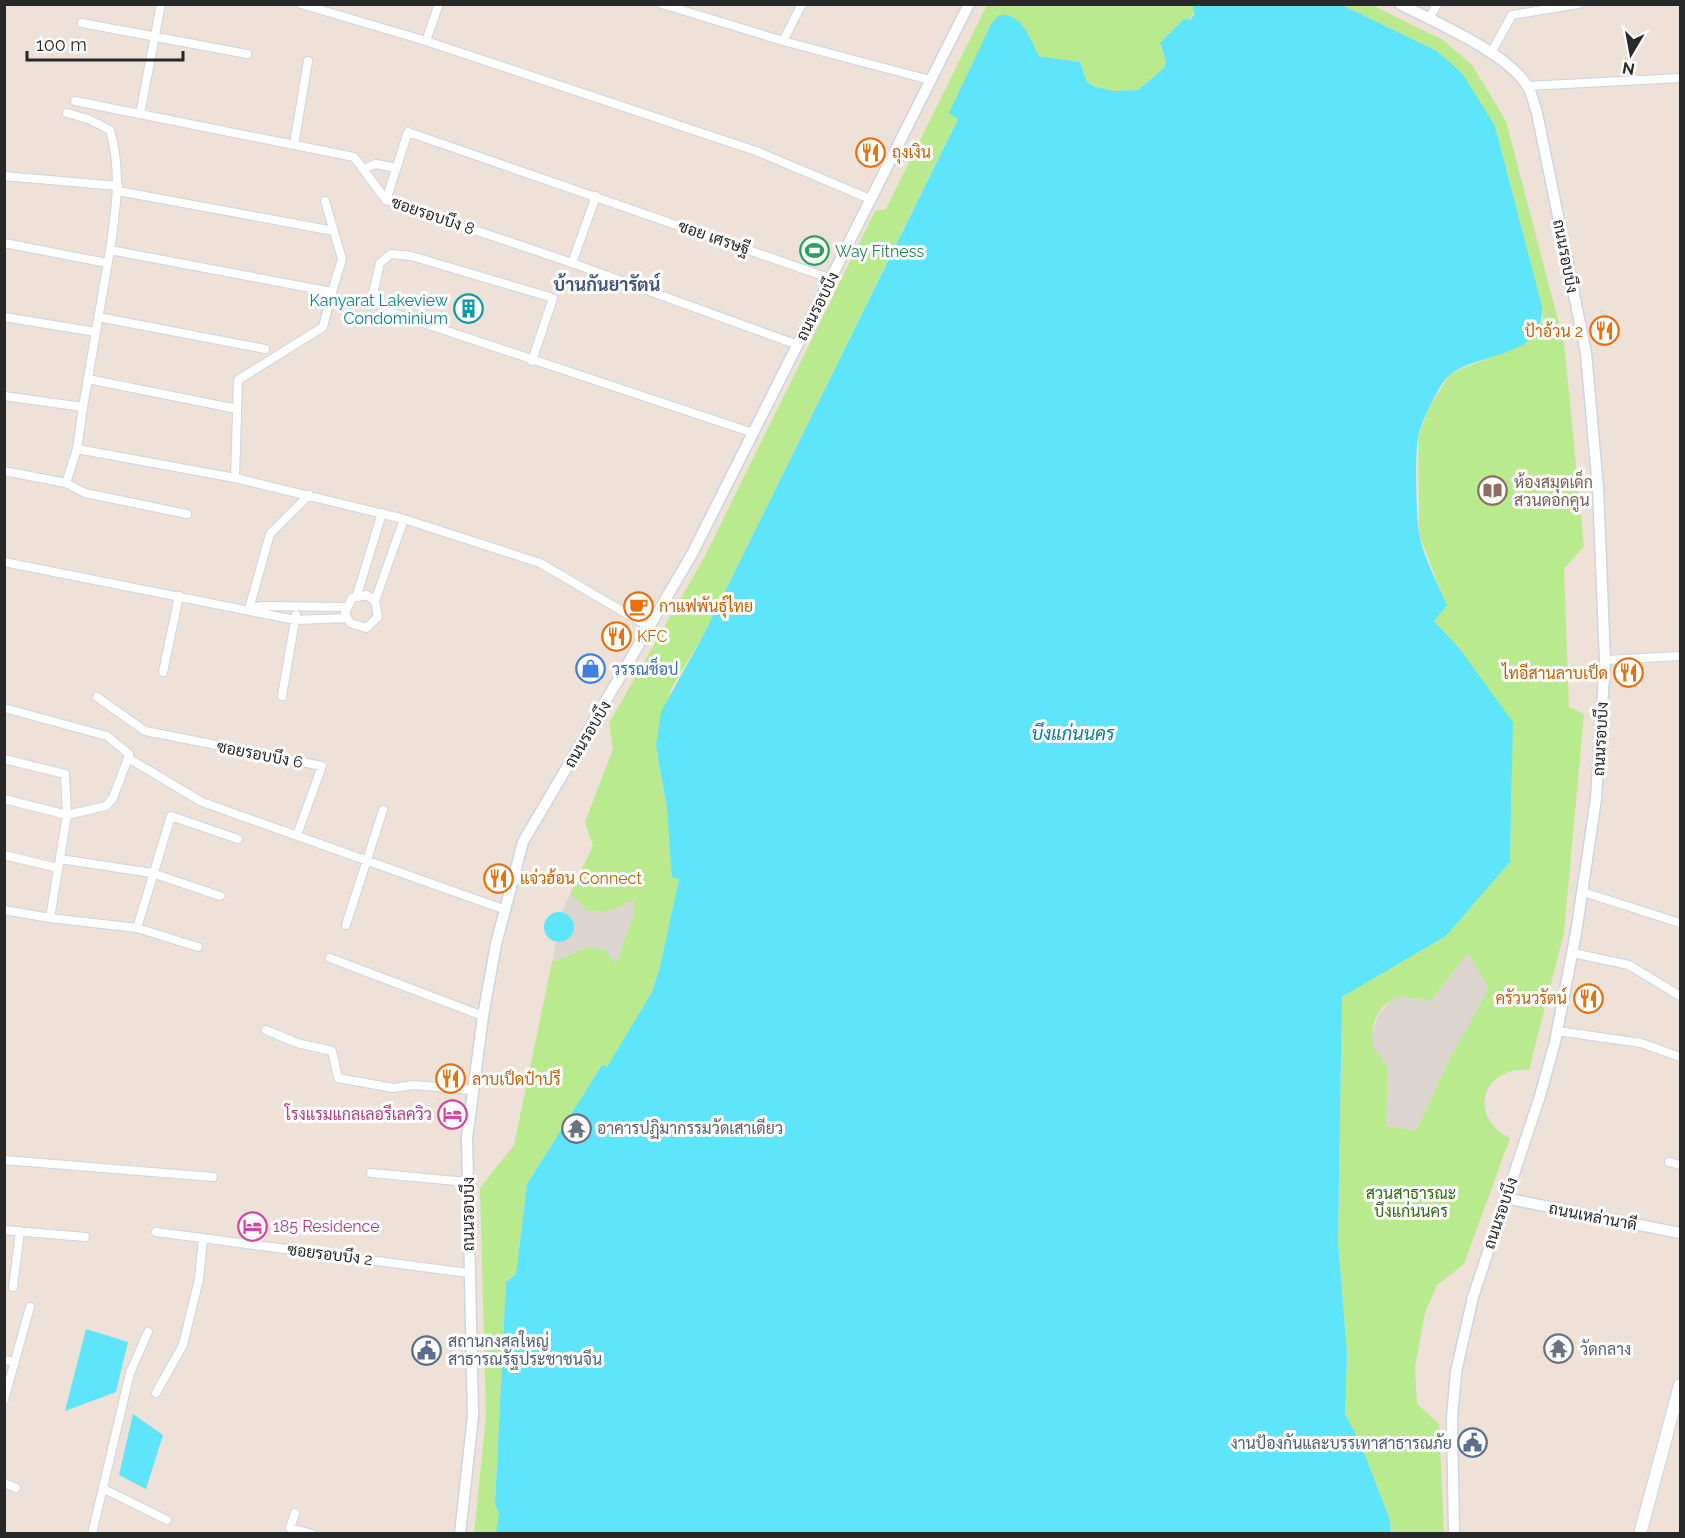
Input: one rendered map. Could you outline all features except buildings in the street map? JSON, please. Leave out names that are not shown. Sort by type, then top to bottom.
[{"type":"main road","points":[[1640,1533],[1678,1401],[1680,1385]]},
{"type":"street","points":[[140,114],[161,4]]},
{"type":"street","points":[[301,4],[426,41],[756,151],[870,199]]},
{"type":"street","points":[[426,41],[439,4]]},
{"type":"street","points":[[662,4],[783,41],[930,80]]},
{"type":"street","points":[[783,41],[802,4]]},
{"type":"street","name":"ถนนรอบบึง","points":[[460,1533],[473,1416],[468,1273],[467,1138],[483,1016],[503,909],[522,842],[651,628],[692,554],[969,4]]},
{"type":"street","name":"ถนนรอบบึง","points":[[1400,4],[1491,53],[1512,69],[1527,86],[1537,113],[1586,353],[1598,488],[1605,660],[1596,799],[1573,953],[1557,1031],[1540,1096],[1473,1297],[1456,1372],[1452,1418],[1455,1533]]},
{"type":"street","points":[[1429,19],[1437,4]]},
{"type":"street","points":[[1491,53],[1512,15],[1578,4]]},
{"type":"street","points":[[82,22],[247,54]]},
{"type":"street","points":[[294,145],[308,61]]},
{"type":"street","points":[[1527,86],[1680,78]]},
{"type":"street","name":"ซอยรอบบึง 8","points":[[75,101],[354,156],[386,200],[572,263],[798,345]]},
{"type":"street","points":[[66,483],[76,449],[110,250],[118,188],[117,154],[110,130],[87,118],[67,113]]},
{"type":"street","name":"ซอย เศรษฐี","points":[[396,168],[408,132],[832,279]]},
{"type":"street","points":[[363,169],[376,164],[396,168],[386,200]]},
{"type":"street","points":[[4,176],[118,188],[334,231]]},
{"type":"street","points":[[572,263],[596,196]]},
{"type":"street","points":[[236,478],[238,380],[323,327],[342,260],[325,201]]},
{"type":"street","points":[[4,243],[107,263]]},
{"type":"street","points":[[110,250],[332,292]]},
{"type":"street","points":[[532,361],[553,298],[411,256],[391,254],[380,263],[372,298],[381,308],[532,361],[753,433]]},
{"type":"street","points":[[4,317],[96,332]]},
{"type":"street","points":[[98,317],[265,349]]},
{"type":"street","points":[[88,380],[237,410]]},
{"type":"street","points":[[4,396],[83,407]]},
{"type":"street","points":[[76,449],[236,478],[404,519],[540,563],[651,628]]},
{"type":"street","points":[[4,471],[66,483],[85,493],[187,514]]},
{"type":"street","points":[[249,609],[270,534],[309,495]]},
{"type":"street","points":[[249,609],[261,606],[296,609],[346,607],[357,595],[382,513]]},
{"type":"street","points":[[4,561],[295,620],[347,618],[360,628],[371,626],[378,617],[375,601],[404,519]]},
{"type":"street","points":[[357,595],[367,595],[375,601]]},
{"type":"street","points":[[163,672],[179,596]]},
{"type":"street","points":[[346,607],[347,618]]},
{"type":"street","points":[[282,696],[296,609]]},
{"type":"street","points":[[1605,660],[1680,656]]},
{"type":"street","name":"ซอยรอบบึง 6","points":[[97,697],[145,731],[322,766],[297,835]]},
{"type":"street","points":[[4,708],[107,736],[129,754],[113,798],[106,806],[67,815],[4,799]]},
{"type":"street","points":[[128,758],[202,802],[297,835],[365,862],[503,909]]},
{"type":"street","points":[[4,759],[65,774],[67,815],[50,918]]},
{"type":"street","points":[[346,925],[383,810]]},
{"type":"street","points":[[136,928],[171,816],[238,839]]},
{"type":"street","points":[[4,855],[58,868]]},
{"type":"street","points":[[60,859],[152,873],[219,896]]},
{"type":"street","points":[[1583,892],[1680,922]]},
{"type":"street","points":[[4,910],[136,928],[198,947]]},
{"type":"street","points":[[1573,953],[1629,965],[1680,996]]},
{"type":"street","points":[[330,958],[483,1016]]},
{"type":"street","points":[[266,1029],[297,1043],[332,1051],[339,1078],[393,1089],[413,1085],[472,1090]]},
{"type":"street","points":[[1557,1031],[1641,1043],[1680,1057]]},
{"type":"street","points":[[4,1160],[213,1177]]},
{"type":"street","points":[[1669,1162],[1680,1165]]},
{"type":"street","points":[[371,1173],[467,1182]]},
{"type":"street","name":"ถนนเหล่านาดี","points":[[1505,1198],[1680,1233]]},
{"type":"street","points":[[4,1230],[85,1237]]},
{"type":"street","points":[[13,1287],[20,1231]]},
{"type":"street","name":"ซอยรอบบึง 2","points":[[156,1232],[468,1273]]},
{"type":"street","points":[[156,1393],[183,1345],[199,1279],[203,1238]]},
{"type":"street","points":[[4,1400],[30,1307]]},
{"type":"street","points":[[92,1533],[130,1372],[148,1332]]},
{"type":"street","points":[[4,1360],[15,1362]]},
{"type":"street","points":[[4,1483],[16,1488]]},
{"type":"street","points":[[104,1489],[167,1520]]},
{"type":"street","points":[[295,1513],[290,1528],[312,1533]]},
{"type":"green space","name":"สวนสาธารณะ บึงแก่นนคร","points":[[1370,4],[1443,40],[1472,65],[1506,121],[1564,343],[1584,546],[1564,569],[1569,707],[1584,714],[1564,933],[1529,1070],[1513,1071],[1500,1076],[1491,1084],[1486,1095],[1485,1106],[1488,1118],[1497,1129],[1510,1138],[1464,1264],[1437,1285],[1425,1313],[1415,1367],[1417,1404],[1439,1424],[1444,1533],[1391,1533],[1390,1520],[1360,1442],[1345,1414],[1347,1353],[1338,1241],[1342,997],[1446,936],[1510,862],[1512,771],[1459,648],[1434,621],[1446,605],[1419,534],[1418,438],[1430,405],[1451,373],[1519,346],[1543,321],[1542,306],[1495,126],[1437,51],[1342,5]],"holes":[[[1468,953],[1449,1060],[1416,1130],[1386,1126],[1388,1067],[1372,1034],[1374,1022],[1379,1012],[1392,1001],[1410,998],[1431,1001]]]},
{"type":"green space","points":[[987,5],[1193,5],[1193,11],[1187,23],[1160,46],[1166,62],[1164,68],[1138,90],[1113,91],[1093,86],[1087,82],[1080,62],[1039,56],[949,112],[958,118],[703,636],[672,687],[656,746],[679,878],[660,967],[652,992],[607,1068],[602,1065],[527,1184],[516,1274],[506,1282],[495,1504],[499,1514],[496,1533],[474,1534],[486,1416],[480,1188],[514,1145],[552,962],[587,947],[605,949],[616,963],[633,916],[634,901],[607,912],[587,911],[570,894],[593,846],[585,822],[613,749],[609,723],[704,558],[875,211],[886,209]]},
{"type":"shaded area","points":[[570,894],[587,911],[607,912],[635,900],[633,916],[616,964],[605,949],[587,947],[552,962],[556,942],[568,940],[572,918],[562,912]]},
{"type":"shaded area","points":[[1468,953],[1489,988],[1449,1060],[1416,1130],[1386,1126],[1388,1067],[1373,1047],[1372,1034],[1378,1015],[1392,1000],[1400,996],[1431,1001]]},
{"type":"water","name":"บึงแก่นนคร","points":[[1193,5],[1342,5],[1437,51],[1462,73],[1495,126],[1542,306],[1540,323],[1534,335],[1523,344],[1510,351],[1465,366],[1447,378],[1427,412],[1417,445],[1419,532],[1427,559],[1447,605],[1434,621],[1459,648],[1513,722],[1510,862],[1446,936],[1342,997],[1338,1241],[1347,1353],[1345,1414],[1360,1442],[1390,1520],[1391,1533],[496,1533],[499,1514],[495,1504],[506,1282],[516,1274],[527,1184],[602,1065],[607,1067],[652,992],[660,967],[679,879],[672,877],[667,809],[656,746],[661,712],[703,636],[958,119],[949,113],[991,24],[999,15],[1014,18],[1024,28],[1039,56],[1080,62],[1087,82],[1093,86],[1113,91],[1138,90],[1164,68],[1166,62],[1160,43],[1184,19],[1190,20],[1194,15]]},
{"type":"water","points":[[559,912],[565,913],[573,921],[573,933],[565,941],[559,942],[553,941],[545,933],[544,927],[545,921],[553,913]]},
{"type":"water","points":[[86,1329],[128,1342],[116,1392],[65,1411]]},
{"type":"water","points":[[133,1414],[163,1435],[146,1489],[119,1475]]},
{"type":"place","name":"ถุงเงิน","points":[[871,152]]},
{"type":"place","name":"Way Fitness","points":[[814,251]]},
{"type":"place","name":"Kanyarat Lakeview Condominium","points":[[469,309]]},
{"type":"place","name":"ป้าอ้วน 2","points":[[1604,331]]},
{"type":"place","name":"ห้องสมุดเด็ก สวนดอกคูน","points":[[1493,491]]},
{"type":"place","name":"กาแฟพันธุ์ไทย","points":[[638,606]]},
{"type":"place","name":"KFC","points":[[616,636]]},
{"type":"place","name":"วรรณช็อป","points":[[591,669]]},
{"type":"place","name":"ไทอีสานลาบเป็ด","points":[[1629,673]]},
{"type":"place","name":"แจ่วฮ้อน Connect","points":[[499,878]]},
{"type":"place","name":"ครัวนวรัตน์","points":[[1588,998]]},
{"type":"place","name":"ลาบเป็ดป๋าปรี","points":[[451,1079]]},
{"type":"place","name":"โรงแรมแกลเลอรีเลควิว","points":[[453,1114]]},
{"type":"place","name":"อาคารปฏิมากรรมวัดเสาเดียว","points":[[576,1128]]},
{"type":"place","name":"185 Residence","points":[[252,1226]]},
{"type":"place","name":"วัดกลาง","points":[[1559,1349]]},
{"type":"place","name":"สถานกงสุลใหญ่ สาธารณรัฐประชาชนจีน","points":[[427,1350]]},
{"type":"place","name":"งานป้องกันและบรรเทาสาธารณภัย","points":[[1473,1443]]},
{"type":"district","name":"บ้านกันยารัตน์","points":[[607,285]]}]
